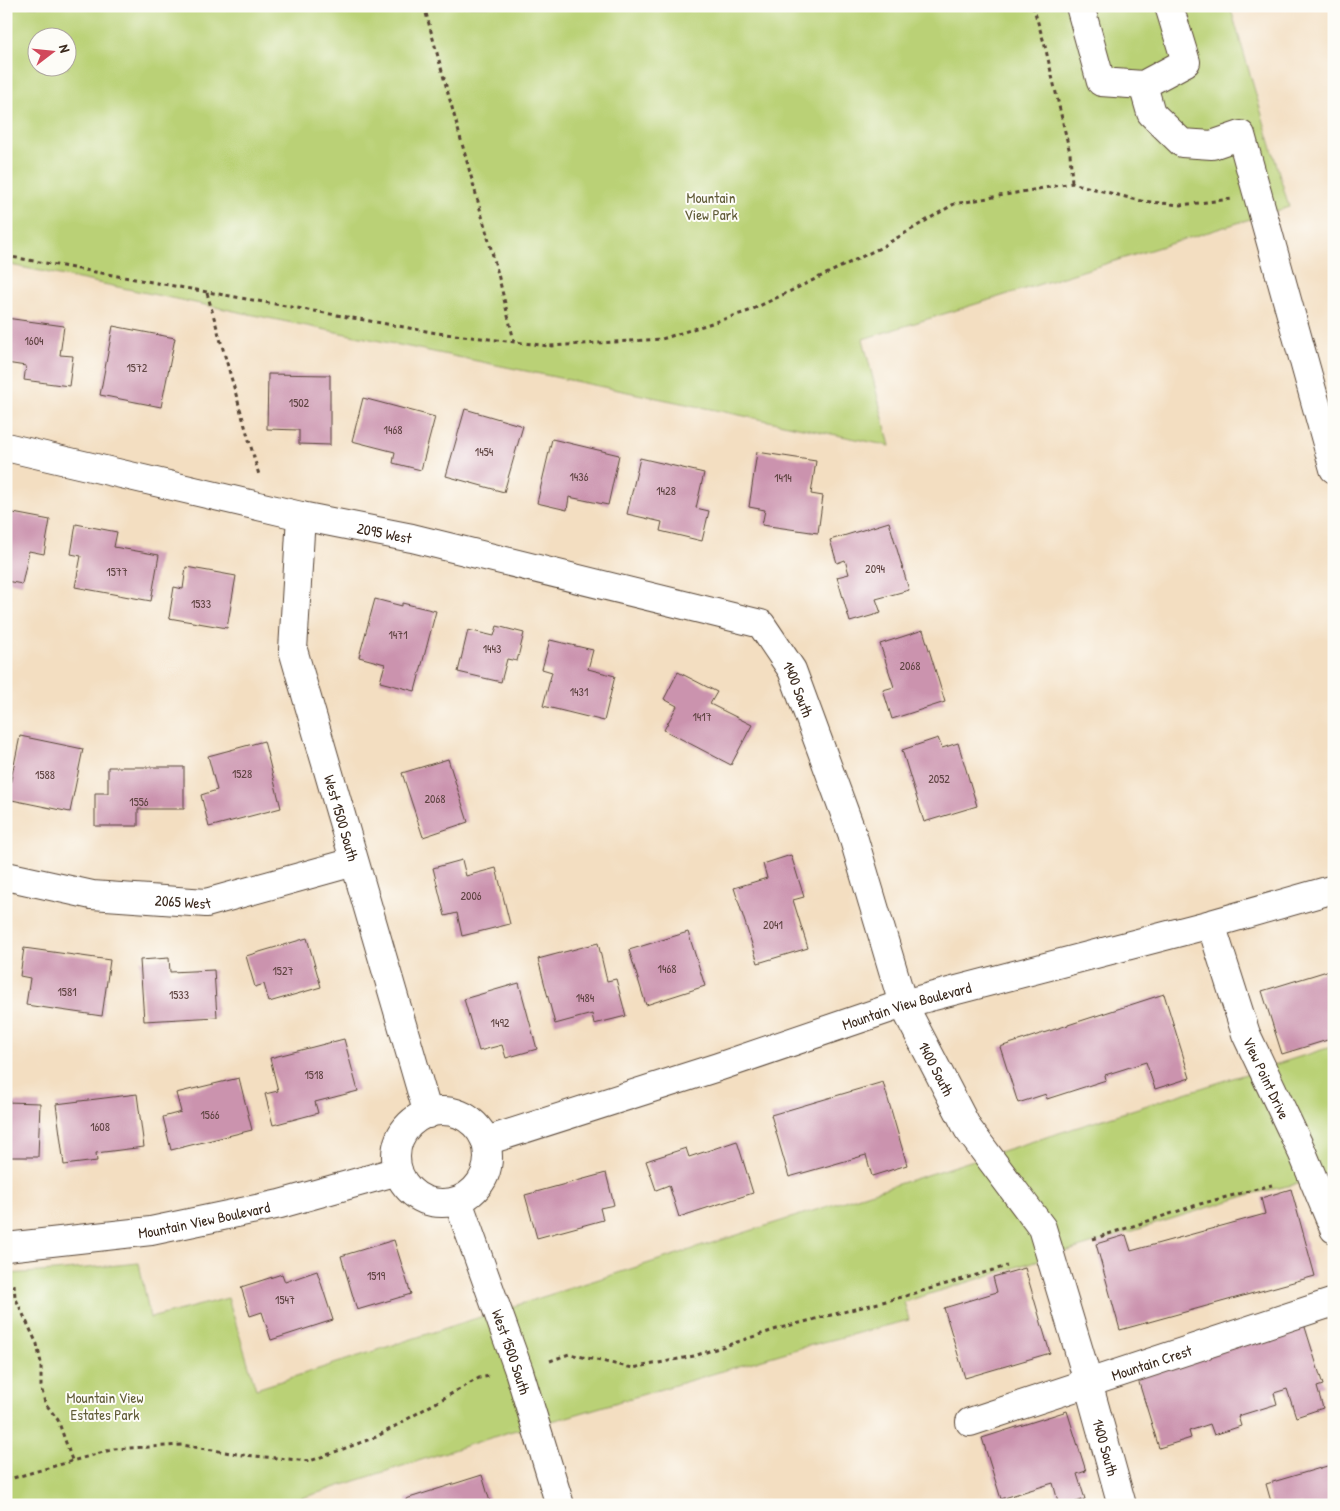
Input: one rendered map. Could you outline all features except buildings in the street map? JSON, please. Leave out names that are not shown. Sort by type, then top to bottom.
[{"type":"street","points":[[1080,6],[1101,82],[1143,85],[1186,62],[1169,6]]},
{"type":"street","points":[[1143,85],[1151,113],[1182,143],[1212,145],[1240,135],[1334,469]]},
{"type":"street","name":"2095 West","points":[[6,447],[301,516],[412,538],[761,624]]},
{"type":"street","name":"West 1500 South","points":[[301,516],[293,650],[428,1114]]},
{"type":"street","name":"1400 South","points":[[761,624],[792,670],[852,833],[903,1004],[968,1129],[1042,1228],[1089,1383],[1122,1505]]},
{"type":"street","name":"2065 West","points":[[6,876],[92,895],[206,903],[354,862]]},
{"type":"street","name":"Mountain View Boulevard","points":[[486,1141],[718,1067],[903,1004],[1211,924],[1334,889]]},
{"type":"street","name":"View Point Drive","points":[[1211,924],[1246,1034],[1302,1152],[1334,1229]]},
{"type":"street","points":[[435,1111],[450,1111],[466,1117],[478,1127],[486,1141],[487,1170],[481,1183],[470,1194],[458,1201],[443,1204],[429,1202],[415,1195],[405,1184],[398,1171],[396,1156],[399,1140],[407,1126],[420,1116],[435,1111]]},
{"type":"street","name":"Mountain View Boulevard","points":[[6,1247],[151,1231],[280,1204],[398,1171]]},
{"type":"street","name":"West 1500 South","points":[[458,1201],[519,1371],[560,1505]]},
{"type":"street","name":"Mountain Crest","points":[[970,1422],[1334,1302]]},
{"type":"path","points":[[424,6],[498,274],[514,342]]},
{"type":"path","points":[[1033,6],[1045,46],[1070,153],[1072,183]]},
{"type":"path","points":[[6,256],[437,333],[549,346],[662,339],[749,311],[880,248],[954,204],[1072,183],[1141,201],[1181,206],[1257,195]]},
{"type":"path","points":[[207,292],[259,475]]},
{"type":"path","points":[[1093,1239],[1200,1204],[1272,1185]]},
{"type":"path","points":[[550,1361],[569,1354],[633,1368],[694,1356],[780,1328],[902,1298],[1007,1266]]},
{"type":"path","points":[[14,1284],[15,1297],[37,1344],[41,1363],[41,1386],[45,1403],[58,1420],[72,1460]]},
{"type":"path","points":[[6,1480],[114,1449],[182,1445],[242,1456],[310,1462],[376,1437],[479,1378],[490,1376]]},
{"type":"green space","name":"Mountain View Park","points":[[6,6],[1230,6],[1289,207],[863,339],[890,446],[6,264]]},
{"type":"green space","name":"Mountain View Estates Park","points":[[1334,1046],[1334,1171],[1302,1183],[1255,1193],[904,1302],[909,1320],[800,1348],[567,1417],[509,1432],[280,1505],[6,1505],[6,1274],[139,1263],[150,1318],[228,1298],[256,1389]]}]
